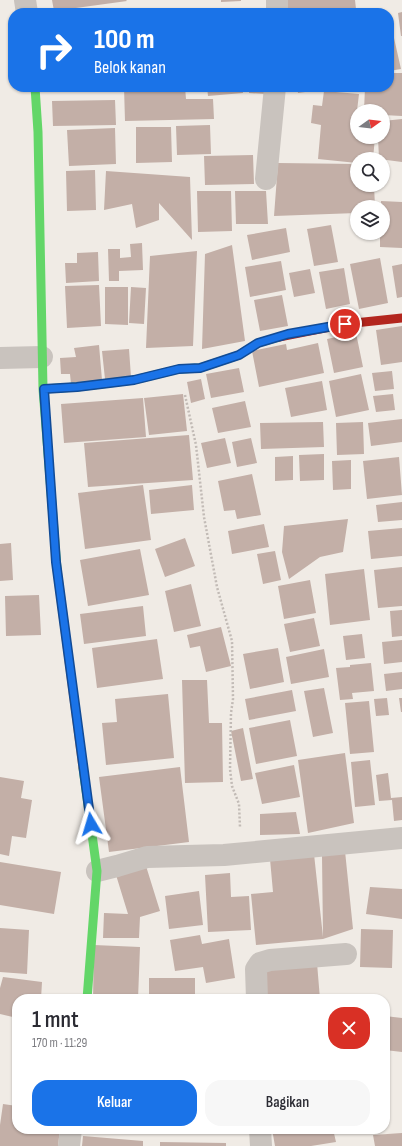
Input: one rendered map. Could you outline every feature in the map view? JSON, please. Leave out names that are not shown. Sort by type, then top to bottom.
[{"type":"street","points":[[35,92],[38,139],[42,357],[56,562],[97,871],[87,994]]},
{"type":"street","points":[[266,179],[275,92]]},
{"type":"street","points":[[44,389],[77,387],[134,380],[179,369],[200,368],[239,355],[258,343],[288,334],[345,324],[402,318]]},
{"type":"street","points":[[0,358],[42,357]]},
{"type":"street","points":[[97,871],[147,857],[224,855],[402,838]]},
{"type":"street","points":[[257,994],[256,969],[260,963],[270,960],[346,954]]},
{"type":"street","points":[[68,1146],[70,1134]]},
{"type":"street","points":[[260,1134],[261,1146]]},
{"type":"path","points":[[179,369],[196,444],[204,517],[217,587],[232,641],[233,698],[231,713],[230,769],[232,786],[238,804],[242,853]]},
{"type":"building","points":[[52,0],[127,1],[76,8],[53,8]]},
{"type":"building","points":[[221,0],[241,0],[241,1],[221,2]]},
{"type":"building","points":[[287,0],[355,0],[356,8],[288,8]]},
{"type":"building","points":[[402,12],[402,36],[401,36],[398,13]]},
{"type":"building","points":[[394,38],[401,69],[394,70]]},
{"type":"building","points":[[394,73],[402,73],[402,116],[390,115],[390,104],[364,104],[365,92],[394,92]]},
{"type":"building","points":[[124,92],[185,92],[186,99],[213,99],[214,119],[125,121]]},
{"type":"building","points":[[208,92],[243,93],[208,96]]},
{"type":"building","points":[[266,92],[266,94],[249,93]]},
{"type":"building","points":[[324,92],[359,94],[358,104],[350,104],[350,144],[374,144],[374,152],[350,152],[350,162],[318,159],[321,125],[311,123],[313,105],[322,106]]},
{"type":"building","points":[[115,100],[116,125],[53,126],[52,101]]},
{"type":"building","points":[[402,119],[402,162],[390,160],[390,152],[379,152],[378,144],[390,144],[390,120]]},
{"type":"building","points":[[210,125],[211,154],[177,155],[176,126]]},
{"type":"building","points":[[136,127],[171,127],[172,162],[136,163]]},
{"type":"building","points":[[115,128],[116,164],[69,166],[67,130]]},
{"type":"building","points":[[253,155],[254,184],[205,185],[204,156]]},
{"type":"building","points":[[278,163],[350,164],[350,192],[374,192],[375,200],[350,200],[350,213],[274,216]]},
{"type":"building","points":[[95,170],[96,210],[67,211],[66,171]]},
{"type":"building","points":[[106,171],[190,177],[192,240],[159,203],[159,220],[136,228],[132,204],[104,210]]},
{"type":"building","points":[[197,191],[231,191],[232,231],[198,232]]},
{"type":"building","points":[[235,191],[266,191],[268,224],[236,224]]},
{"type":"building","points":[[390,201],[402,202],[402,248],[380,247],[380,240],[390,240]]},
{"type":"building","points":[[331,225],[338,262],[314,266],[307,229]]},
{"type":"building","points":[[286,228],[290,252],[252,260],[247,235]]},
{"type":"building","points":[[142,243],[143,270],[119,271],[119,281],[109,281],[108,249],[120,249],[120,258],[131,257],[130,244]]},
{"type":"building","points":[[232,245],[245,341],[202,349],[205,254]]},
{"type":"building","points":[[197,251],[193,346],[146,348],[150,256]]},
{"type":"building","points":[[98,252],[99,281],[66,283],[65,263],[77,263],[77,253]]},
{"type":"building","points":[[380,258],[388,303],[359,309],[350,264]]},
{"type":"building","points":[[281,261],[286,290],[250,297],[245,267]]},
{"type":"building","points":[[402,264],[402,297],[397,298],[392,266]]},
{"type":"building","points":[[344,268],[350,304],[326,309],[319,272]]},
{"type":"building","points":[[310,269],[315,293],[294,297],[289,273]]},
{"type":"building","points":[[99,285],[101,326],[67,328],[65,286]]},
{"type":"building","points":[[105,287],[128,287],[128,325],[105,324]]},
{"type":"building","points":[[131,287],[146,288],[144,324],[129,323]]},
{"type":"building","points":[[282,295],[288,326],[260,331],[254,300]]},
{"type":"building","points":[[402,326],[402,362],[381,365],[376,330]]},
{"type":"building","points":[[356,333],[363,367],[334,373],[327,339]]},
{"type":"building","points":[[318,343],[324,373],[259,387],[252,351],[286,344],[287,350]]},
{"type":"building","points":[[99,345],[102,380],[71,384],[70,374],[61,374],[60,358],[76,357],[74,348]]},
{"type":"building","points":[[129,349],[131,377],[105,379],[102,351]]},
{"type":"building","points":[[239,368],[244,392],[211,398],[206,374]]},
{"type":"building","points":[[392,371],[394,389],[375,391],[372,373]]},
{"type":"building","points":[[361,374],[369,410],[336,417],[329,381]]},
{"type":"building","points":[[201,379],[205,399],[191,403],[187,382]]},
{"type":"building","points":[[322,381],[327,410],[291,417],[285,388]]},
{"type":"building","points":[[183,394],[187,431],[149,435],[144,398]]},
{"type":"building","points":[[393,394],[395,410],[376,412],[373,396]]},
{"type":"building","points":[[143,398],[146,437],[64,443],[61,404]]},
{"type":"building","points":[[245,401],[251,427],[218,433],[212,408]]},
{"type":"building","points":[[402,419],[402,442],[371,446],[368,423]]},
{"type":"building","points":[[323,422],[324,447],[261,449],[260,423]]},
{"type":"building","points":[[363,422],[364,454],[337,455],[336,423]]},
{"type":"building","points":[[189,435],[193,480],[88,487],[84,443]]},
{"type":"building","points":[[225,438],[231,463],[207,468],[201,443]]},
{"type":"building","points":[[251,438],[257,463],[237,467],[232,442]]},
{"type":"building","points":[[324,454],[324,480],[300,481],[299,455]]},
{"type":"building","points":[[293,456],[293,480],[275,481],[275,457]]},
{"type":"building","points":[[399,457],[402,495],[367,499],[363,461]]},
{"type":"building","points":[[351,460],[351,489],[333,490],[332,461]]},
{"type":"building","points":[[252,474],[261,515],[237,519],[235,510],[224,511],[218,481]]},
{"type":"building","points":[[143,485],[151,540],[85,549],[78,493]]},
{"type":"building","points":[[192,485],[194,510],[151,514],[149,490]]},
{"type":"building","points":[[402,502],[402,520],[378,522],[376,505]]},
{"type":"building","points":[[348,519],[343,552],[320,557],[289,579],[282,552],[284,526]]},
{"type":"building","points":[[264,524],[269,547],[232,554],[228,531]]},
{"type":"building","points":[[402,528],[402,556],[371,559],[368,531]]},
{"type":"building","points":[[185,538],[195,566],[165,577],[155,549]]},
{"type":"building","points":[[11,543],[13,580],[0,581],[0,544]]},
{"type":"building","points":[[140,549],[149,595],[88,606],[80,560]]},
{"type":"building","points":[[275,551],[281,580],[263,584],[257,554]]},
{"type":"building","points":[[402,567],[402,606],[378,608],[374,570]]},
{"type":"building","points":[[364,569],[370,620],[330,625],[325,574]]},
{"type":"building","points":[[310,580],[316,613],[284,619],[278,586]]},
{"type":"building","points":[[191,584],[201,626],[174,632],[165,591]]},
{"type":"building","points":[[39,595],[41,635],[6,636],[5,596]]},
{"type":"building","points":[[143,606],[146,636],[84,644],[80,614]]},
{"type":"building","points":[[402,610],[402,636],[392,637],[390,611]]},
{"type":"building","points":[[314,618],[320,646],[290,652],[284,624]]},
{"type":"building","points":[[221,627],[231,666],[206,672],[200,646],[190,648],[187,635]]},
{"type":"building","points":[[362,634],[365,658],[346,660],[343,636]]},
{"type":"building","points":[[157,639],[163,679],[97,688],[92,648]]},
{"type":"building","points":[[402,640],[402,662],[384,664],[382,642]]},
{"type":"building","points":[[278,648],[284,682],[250,689],[243,654]]},
{"type":"building","points":[[324,649],[329,677],[291,684],[286,657]]},
{"type":"building","points":[[371,663],[374,691],[352,693],[353,699],[340,700],[336,668]]},
{"type":"building","points":[[402,672],[402,689],[386,691],[384,674]]},
{"type":"building","points":[[182,680],[207,680],[209,723],[222,723],[223,782],[185,783]]},
{"type":"building","points":[[324,688],[333,733],[313,737],[304,691]]},
{"type":"building","points":[[292,690],[296,711],[249,720],[245,699]]},
{"type":"building","points":[[168,694],[174,758],[106,765],[102,723],[117,722],[115,699]]},
{"type":"building","points":[[387,698],[389,715],[376,716],[374,699]]},
{"type":"building","points":[[399,698],[402,698],[402,712],[401,712]]},
{"type":"building","points":[[369,701],[374,752],[350,754],[345,703]]},
{"type":"building","points":[[290,720],[297,756],[256,764],[249,728]]},
{"type":"building","points":[[243,728],[253,779],[241,781],[231,731]]},
{"type":"building","points":[[345,753],[354,823],[308,833],[298,760]]},
{"type":"building","points":[[370,760],[375,805],[355,807],[351,762]]},
{"type":"building","points":[[294,765],[300,797],[262,804],[255,773]]},
{"type":"building","points":[[180,767],[189,842],[109,852],[99,777]]},
{"type":"building","points":[[388,773],[391,798],[402,797],[402,820],[394,821],[392,800],[379,801],[376,775]]},
{"type":"building","points":[[0,777],[24,781],[21,798],[32,800],[26,838],[12,836],[9,856],[0,854]]},
{"type":"building","points":[[296,812],[300,834],[260,835],[260,814]]},
{"type":"building","points":[[345,851],[353,929],[323,939],[256,945],[251,894],[273,892],[270,859],[314,854],[323,937],[322,856]]},
{"type":"building","points":[[0,862],[61,872],[54,914],[0,905]]},
{"type":"building","points":[[146,866],[160,911],[140,917],[139,938],[103,938],[104,913],[128,914],[116,875]]},
{"type":"building","points":[[230,873],[231,897],[249,896],[251,930],[208,932],[205,875]]},
{"type":"building","points":[[370,887],[402,889],[402,919],[366,914]]},
{"type":"building","points":[[199,891],[203,925],[169,929],[165,896]]},
{"type":"building","points":[[0,928],[29,930],[27,974],[0,972]]},
{"type":"building","points":[[361,929],[393,930],[392,968],[360,967]]},
{"type":"building","points":[[200,935],[202,944],[229,939],[235,978],[206,983],[203,967],[175,971],[170,940]]},
{"type":"building","points":[[94,945],[140,947],[138,994],[93,994]]},
{"type":"building","points":[[317,963],[320,994],[262,994],[260,969]]},
{"type":"building","points":[[3,977],[42,982],[41,994],[12,994],[12,1017],[0,1014],[0,988]]},
{"type":"building","points":[[149,978],[195,978],[195,994],[149,994]]},
{"type":"building","points":[[390,1017],[402,1018],[402,1052],[390,1051]]},
{"type":"building","points":[[3,1104],[12,1105],[12,1134],[59,1134],[58,1146],[0,1146],[0,1125]]},
{"type":"building","points":[[402,1133],[402,1146],[375,1146],[373,1135]]},
{"type":"building","points":[[273,1134],[334,1134],[336,1142],[311,1146],[275,1146]]},
{"type":"building","points":[[83,1136],[143,1141],[143,1146],[82,1146]]},
{"type":"building","points":[[160,1142],[226,1143],[226,1146],[160,1146]]},
{"type":"traffic: fast","points":[[35,92],[38,132],[43,389],[57,569]]},
{"type":"traffic: fast","points":[[43,389],[77,387],[134,380],[179,369],[200,368],[239,355],[258,343],[279,337]]},
{"type":"traffic: fast","points":[[83,768],[97,871],[87,994]]},
{"type":"traffic: slow","points":[[57,569],[83,768]]},
{"type":"traffic: jam","points":[[279,337],[345,324],[402,318]]},
{"type":"route","points":[[91,824],[56,562],[44,389],[77,387],[134,380],[179,369],[200,368],[239,355],[258,343],[288,334],[345,324]]}]
